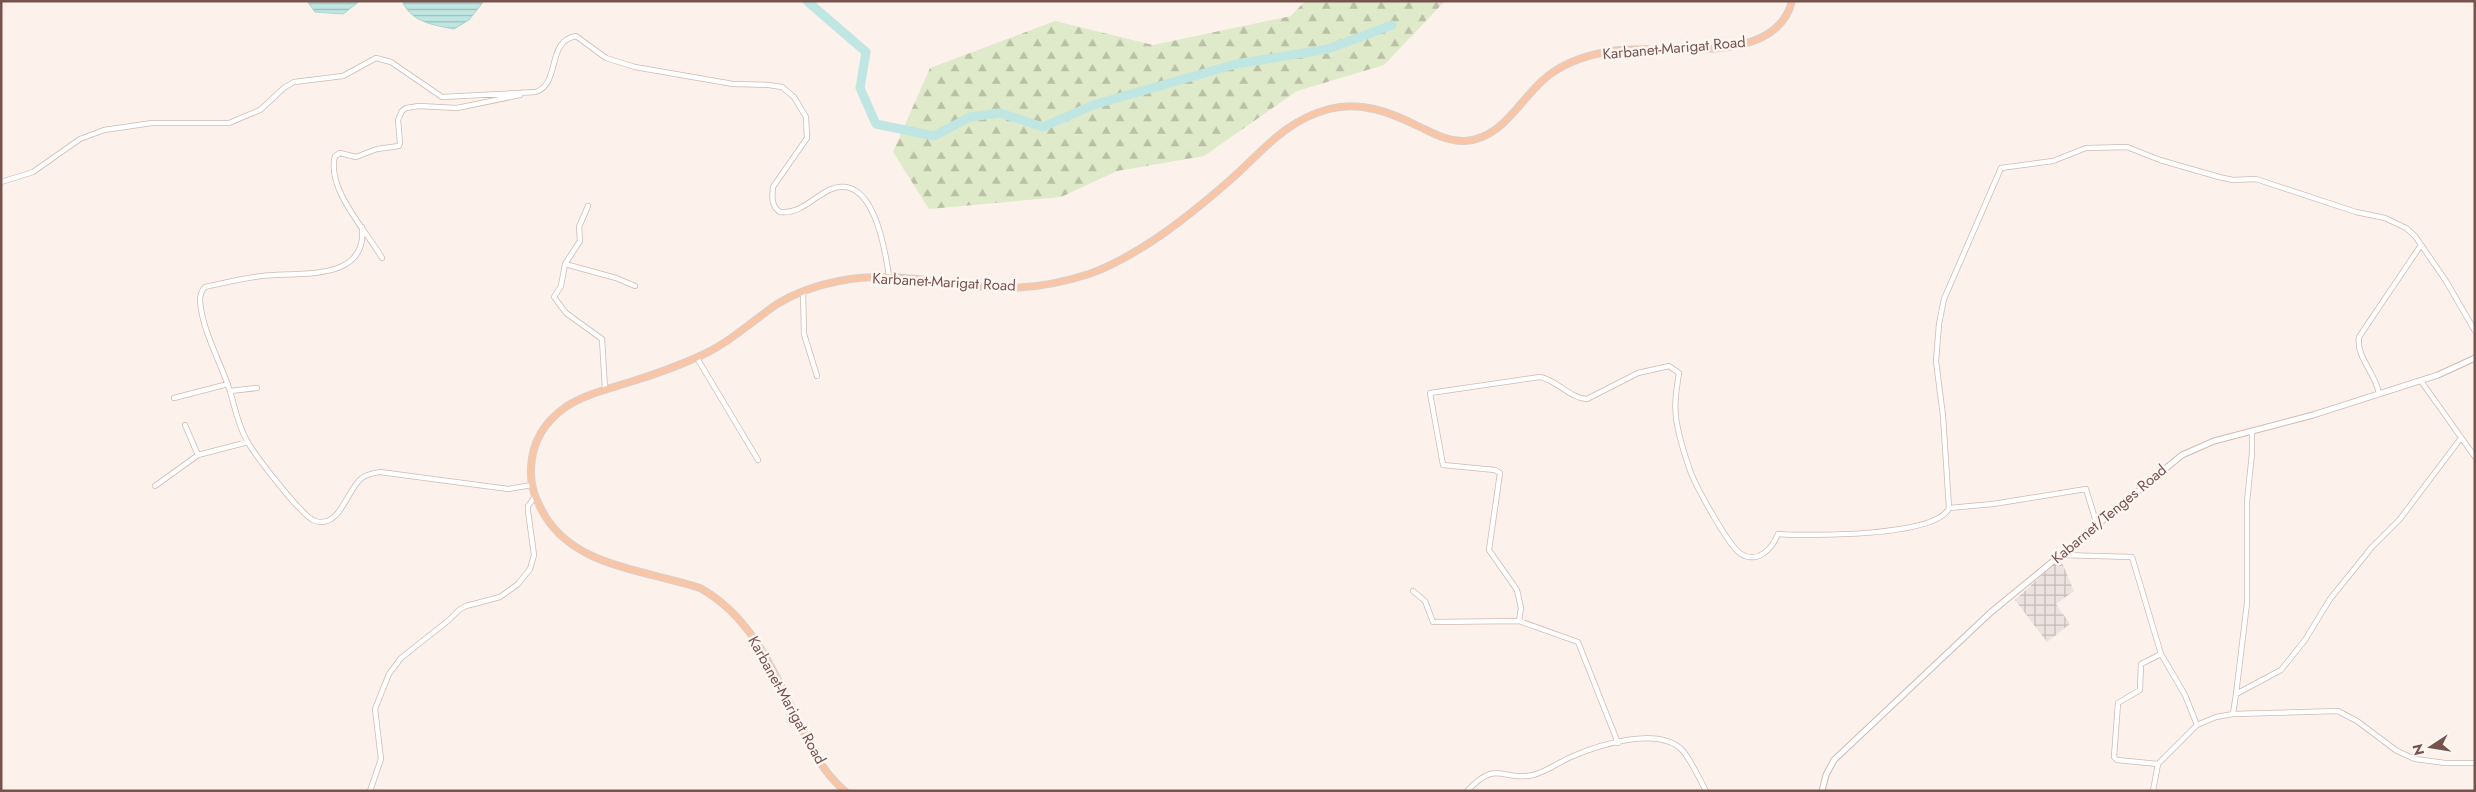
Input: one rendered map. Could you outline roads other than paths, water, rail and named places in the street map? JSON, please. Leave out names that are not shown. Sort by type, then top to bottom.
[{"type":"main road","name":"Karbanet-Marigat Road","points":[[844,791],[820,763],[771,666],[740,619],[728,607],[716,597],[700,588],[592,557],[563,539],[551,526],[534,498],[532,485],[533,450],[539,432],[550,418],[572,403],[605,389],[697,358],[721,346],[775,306],[803,292],[836,281],[889,276],[1004,288],[1036,286],[1074,279],[1115,263],[1155,239],[1226,184],[1275,137],[1300,118],[1336,107],[1362,106],[1400,117],[1447,138],[1470,141],[1488,135],[1499,128],[1544,79],[1561,67],[1612,51],[1700,49],[1743,45],[1757,41],[1781,22],[1791,7],[1792,1]]},
{"type":"street","points":[[1,182],[33,172],[80,139],[104,130],[152,123],[229,123],[260,110],[285,87],[294,82],[343,76],[376,58],[391,62],[442,97],[536,92],[546,87],[560,47],[567,39],[576,36],[606,58],[635,67],[733,84],[775,85],[782,87],[794,97],[802,109],[808,131],[805,144],[773,187],[772,196],[775,209],[780,212],[792,212],[829,190],[843,188],[854,190],[866,202],[876,219],[886,256],[889,276]]},
{"type":"street","points":[[382,258],[338,190],[334,170],[334,160],[337,154],[356,157],[377,149],[399,146],[399,116],[402,111],[411,106],[458,108],[505,100],[526,93]]},
{"type":"street","points":[[1519,621],[1521,608],[1517,590],[1489,550],[1500,473],[1495,470],[1443,465],[1430,393],[1540,377],[1547,378],[1566,392],[1587,399],[1638,373],[1662,367],[1675,368],[1678,373],[1675,414],[1691,472],[1732,545],[1741,554],[1748,557],[1765,553],[1773,544],[1778,534],[1861,533],[1902,529],[1936,520],[1946,513],[1948,508],[1944,425],[1936,361],[1939,324],[1950,286],[2001,168],[2053,161],[2086,148],[2126,147],[2160,160],[2219,177],[2233,180],[2256,179],[2356,212],[2385,218],[2406,228],[2421,245],[2446,281],[2475,331]]},
{"type":"street","points":[[588,206],[580,221],[580,241],[566,264],[561,286],[554,298],[566,312],[602,339],[605,389]]},
{"type":"street","points":[[362,227],[363,236],[359,250],[351,259],[334,270],[316,274],[262,276],[232,280],[205,287],[202,290],[200,301],[204,318],[228,384],[240,426],[248,442],[302,511],[317,522],[326,521],[338,513],[362,478],[380,472],[508,490],[532,485]]},
{"type":"street","points":[[2379,394],[2374,376],[2359,351],[2359,337],[2421,245]]},
{"type":"street","points":[[566,264],[616,278],[635,286]]},
{"type":"street","points":[[803,292],[804,334],[818,376]]},
{"type":"street","points":[[697,358],[758,460]]},
{"type":"street","name":"Kabarnet/Tenges Road","points":[[1822,791],[1830,766],[1841,753],[1954,645],[2012,594],[2182,456],[2214,441],[2252,432],[2421,381],[2452,370],[2475,358]]},
{"type":"street","points":[[2421,381],[2475,457]]},
{"type":"street","points":[[174,398],[228,384]]},
{"type":"street","points":[[230,391],[257,388]]},
{"type":"street","points":[[185,425],[198,455]]},
{"type":"street","points":[[2233,714],[2247,603],[2246,527],[2252,432]]},
{"type":"street","points":[[2236,694],[2281,670],[2305,640],[2330,599],[2372,547],[2400,519],[2461,438]]},
{"type":"street","points":[[154,486],[198,455],[248,442]]},
{"type":"street","points":[[1948,508],[1993,504],[2086,489],[2097,525]]},
{"type":"street","points":[[370,791],[381,759],[376,709],[389,674],[412,648],[449,620],[458,610],[510,592],[526,576],[534,555],[528,506],[534,498]]},
{"type":"street","points":[[2061,555],[2132,557],[2161,654],[2185,695],[2197,725]]},
{"type":"street","points":[[1413,591],[1425,601],[1433,622],[1519,621],[1570,638],[1581,646],[1591,679],[1618,743]]},
{"type":"street","points":[[2158,764],[2117,760],[2114,757],[2114,743],[2118,703],[2140,690],[2141,664],[2161,654]]},
{"type":"street","points":[[2153,791],[2158,764],[2197,725],[2233,714],[2338,711],[2357,722],[2397,751],[2415,759],[2475,763]]},
{"type":"street","points":[[1467,791],[1479,779],[1491,773],[1532,775],[1584,751],[1652,738],[1671,742],[1683,752],[1706,791]]},
{"type":"water","points":[[307,1],[360,1],[343,14],[315,12]]},
{"type":"water","points":[[402,1],[484,1],[469,20],[454,29],[431,24],[417,18],[411,14]]},
{"type":"waterway","points":[[807,1],[866,52],[860,88],[876,124],[934,136],[970,117],[1000,113],[1043,127],[1093,105],[1236,64],[1328,49],[1392,25]]}]
